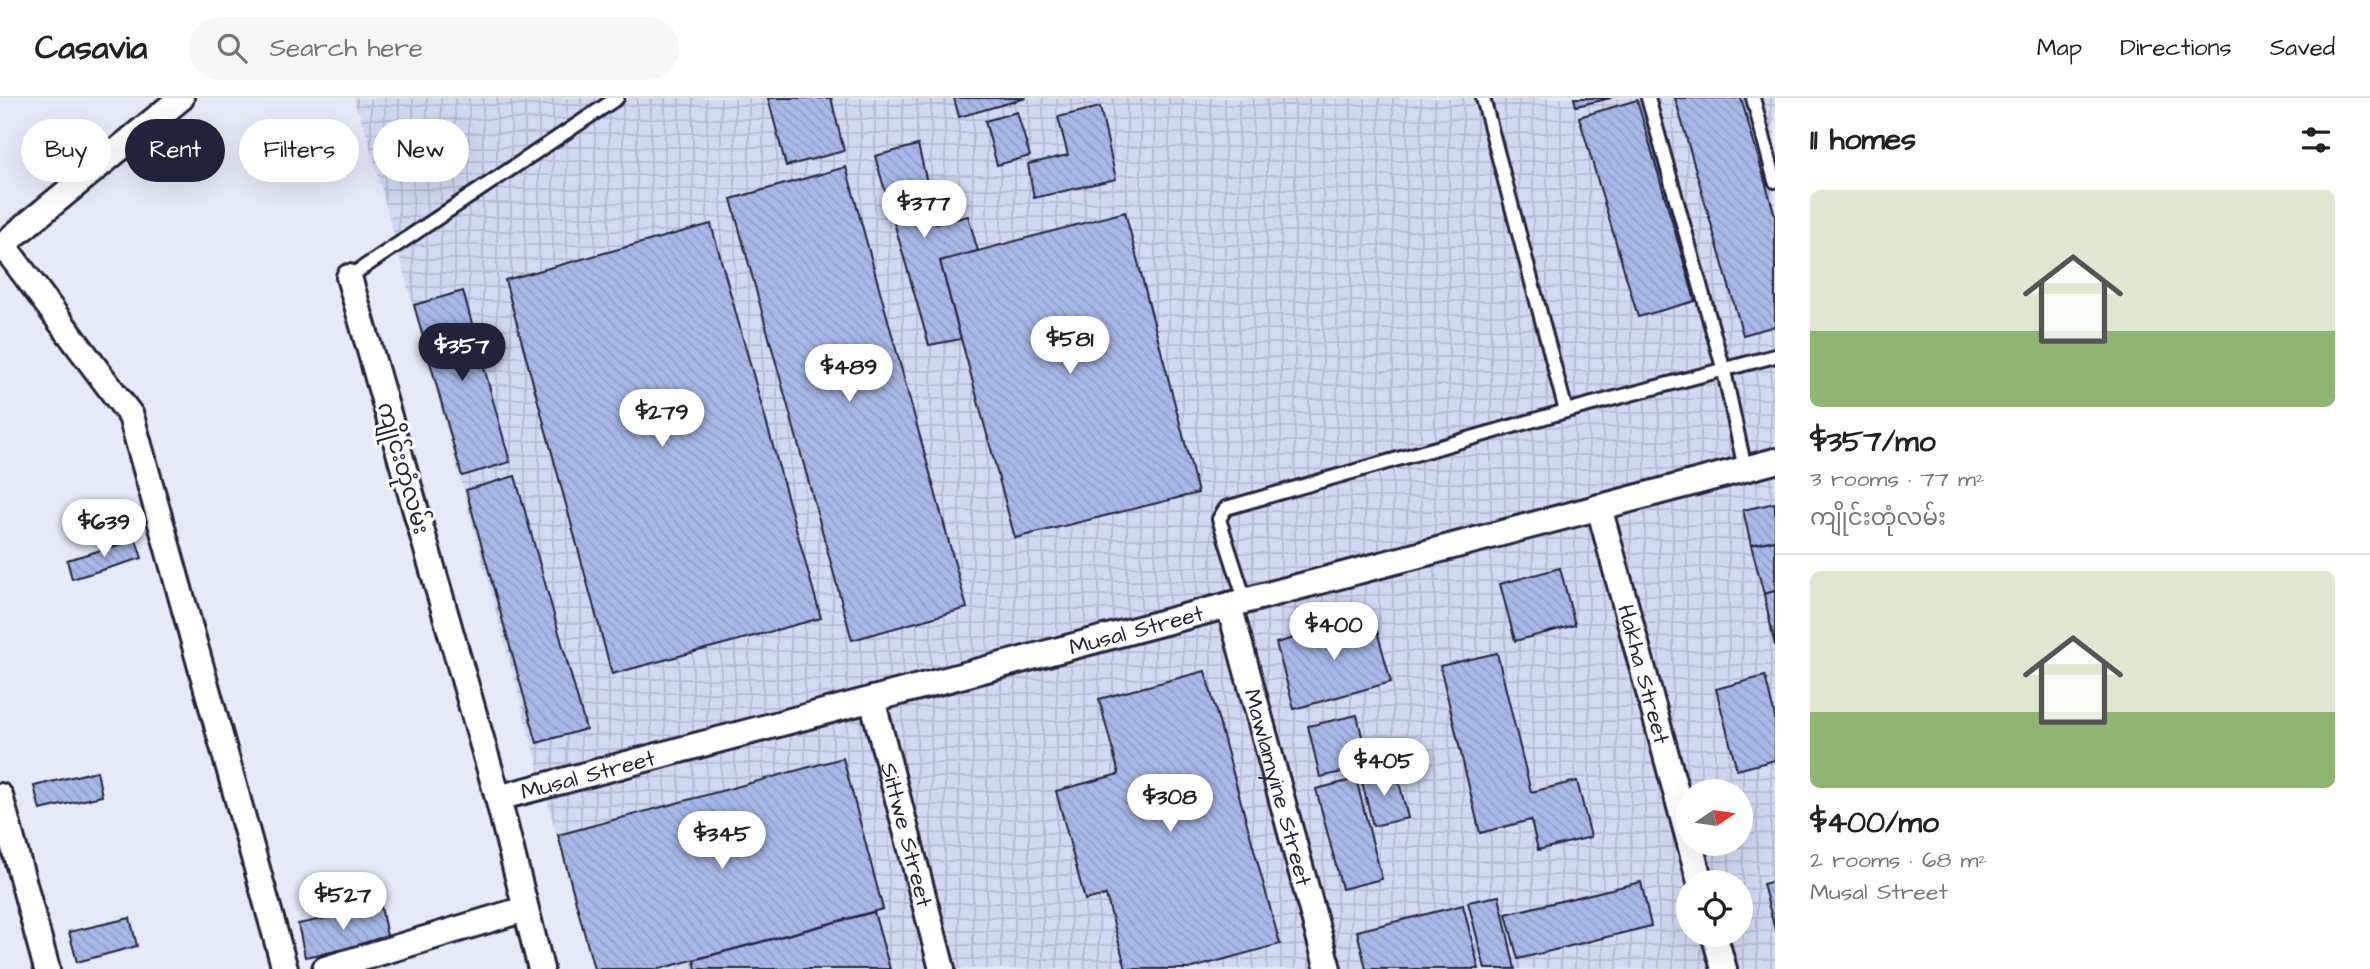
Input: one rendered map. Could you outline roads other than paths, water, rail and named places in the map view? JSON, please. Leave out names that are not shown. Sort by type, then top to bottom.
[{"type":"street","points":[[181,98],[1,246],[131,416],[285,969]]},
{"type":"street","name":"ကျိုင်းတုံလမ်း","points":[[349,277],[498,798],[541,969]]},
{"type":"street","name":"Musal Street","points":[[498,798],[1775,461]]},
{"type":"street","name":"Hakha Street","points":[[1599,507],[1676,794]]},
{"type":"street","name":"Mawlamyine Street","points":[[1237,603],[1328,969]]},
{"type":"street","name":"Sittwe Street","points":[[872,699],[942,969]]},
{"type":"street","points":[[0,796],[47,969]]},
{"type":"street","points":[[325,969],[525,909]]},
{"type":"street","points":[[1718,947],[1724,969]]},
{"type":"lane","name":"ကျိုင်းတုံလမ်း","points":[[349,277],[617,98]]},
{"type":"lane","points":[[1483,98],[1566,411]]},
{"type":"lane","points":[[1648,98],[1724,371],[1745,469]]},
{"type":"lane","points":[[1753,98],[1775,181]]},
{"type":"lane","points":[[1237,603],[1219,519],[1226,508],[1566,411],[1775,356]]}]
